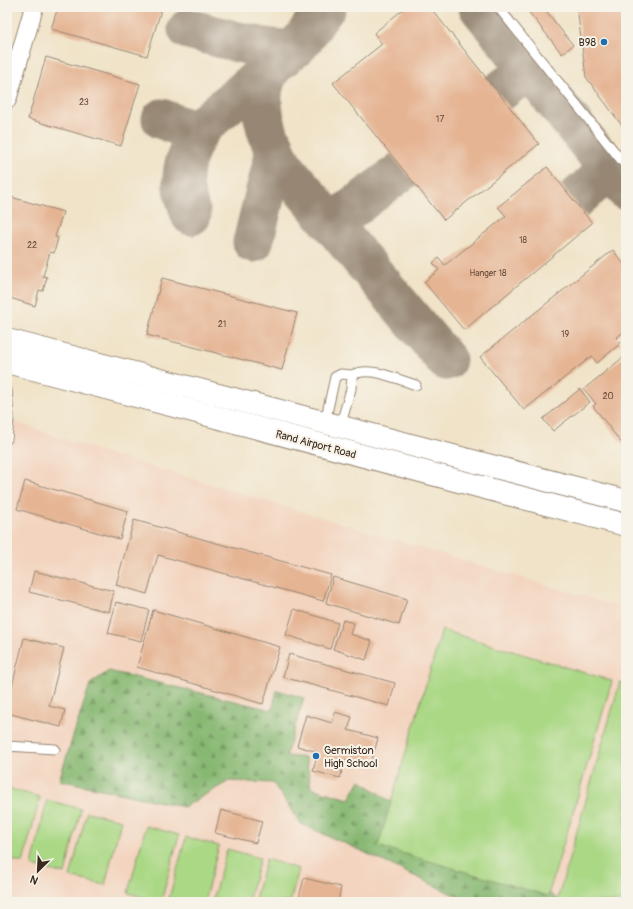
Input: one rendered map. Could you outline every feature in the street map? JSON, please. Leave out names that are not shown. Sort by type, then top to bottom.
[{"type":"street","points":[[7,100],[14,50],[34,7]]},
{"type":"street","name":"Rand Airport Road","points":[[7,340],[626,501]]},
{"type":"street","name":"Rand Airport Road","points":[[7,362],[626,525]]},
{"type":"street","points":[[326,423],[340,450]]},
{"type":"lane","points":[[498,7],[626,166]]},
{"type":"lane","points":[[326,423],[335,377],[341,374],[352,376],[361,372],[371,372],[416,385]]},
{"type":"lane","points":[[326,423],[351,389],[352,376]]},
{"type":"lane","points":[[7,390],[9,419],[7,436]]},
{"type":"lane","points":[[7,746],[55,749]]},
{"type":"shaded area","name":"Germiston High School","points":[[7,419],[97,450],[626,609],[626,902],[7,902]]},
{"type":"green space","points":[[442,630],[612,681],[548,896],[378,846]]},
{"type":"green space","points":[[109,671],[272,710],[277,690],[304,698],[286,756],[306,758],[311,788],[349,799],[360,780],[452,846],[536,881],[560,902],[472,902],[463,899],[301,824],[273,783],[229,781],[184,807],[59,780],[90,684]]},
{"type":"green space","points":[[620,682],[626,684],[626,902],[557,901]]},
{"type":"green space","points":[[7,788],[40,797],[23,863],[7,859]]},
{"type":"green space","points":[[47,800],[81,809],[65,874],[32,866]]},
{"type":"green space","points":[[87,812],[121,820],[105,885],[70,877]]},
{"type":"green space","points":[[146,826],[179,835],[161,902],[128,893]]},
{"type":"green space","points":[[186,837],[219,846],[204,902],[168,902]]},
{"type":"green space","points":[[227,849],[260,858],[248,902],[212,902]]},
{"type":"green space","points":[[266,859],[299,869],[290,902],[254,902]]},
{"type":"building","points":[[58,7],[162,7],[147,56],[51,29]]},
{"type":"building","points":[[406,7],[430,7],[539,144],[444,220],[333,83],[382,44],[374,33]]},
{"type":"building","points":[[525,7],[543,7],[573,45],[562,54]]},
{"type":"building","name":"B98","points":[[577,7],[626,7],[626,131],[586,77]]},
{"type":"building","points":[[46,57],[140,84],[121,146],[28,119]]},
{"type":"building","points":[[547,167],[592,223],[464,330],[424,282],[439,270],[433,263],[439,258],[445,265],[506,216],[498,207]]},
{"type":"building","points":[[11,197],[63,212],[55,237],[58,238],[54,253],[50,252],[43,276],[47,277],[43,291],[39,290],[35,306],[7,297],[7,212]]},
{"type":"building","points":[[613,250],[626,267],[626,330],[616,338],[621,343],[597,363],[592,356],[524,410],[480,357]]},
{"type":"building","points":[[162,278],[297,313],[282,370],[147,335]]},
{"type":"building","points":[[626,355],[626,442],[623,445],[593,406],[596,404],[584,389]]},
{"type":"building","points":[[580,389],[590,402],[553,431],[543,419]]},
{"type":"building","points":[[25,481],[128,511],[120,539],[17,509]]},
{"type":"building","points":[[134,520],[331,575],[323,601],[158,555],[147,594],[116,585]]},
{"type":"building","points":[[34,571],[114,591],[109,612],[29,592]]},
{"type":"building","points":[[333,577],[407,599],[399,625],[326,603]]},
{"type":"building","points":[[116,602],[149,610],[141,641],[108,633]]},
{"type":"building","points":[[294,609],[338,623],[330,649],[286,635]]},
{"type":"building","points":[[153,610],[280,647],[263,704],[137,667]]},
{"type":"building","points":[[343,620],[354,623],[350,634],[372,641],[366,660],[333,649]]},
{"type":"building","points":[[24,638],[64,648],[49,706],[65,710],[61,727],[7,713],[7,706]]},
{"type":"building","points":[[289,654],[395,683],[389,706],[283,677]]},
{"type":"building","points":[[335,712],[352,717],[348,730],[378,738],[370,767],[345,760],[340,778],[313,771],[318,752],[297,746],[306,715],[332,723]]},
{"type":"building","points":[[221,810],[262,821],[256,843],[215,833]]},
{"type":"building","points":[[304,878],[341,887],[338,902],[298,902]]},
{"type":"taxiway","points":[[326,7],[303,40],[274,65],[265,80],[262,92],[262,105],[264,118],[272,145],[284,167],[446,360]]},
{"type":"taxiway","points":[[479,7],[626,190]]},
{"type":"taxiway","points":[[188,29],[260,47],[275,49],[296,47]]},
{"type":"taxiway","points":[[498,93],[520,75],[523,66],[522,61]]},
{"type":"taxiway","points":[[162,119],[184,127],[190,128],[201,126],[273,66]]},
{"type":"taxiway","points":[[191,215],[183,188],[185,162],[196,136],[207,122]]},
{"type":"taxiway","points":[[253,242],[275,155],[274,146]]},
{"type":"taxiway","points":[[573,201],[605,174],[606,169],[604,163]]},
{"type":"taxiway","points":[[324,214],[334,219],[342,216],[403,170]]},
{"type":"place","name":"B98","points":[[604,42]]},
{"type":"place","name":"Germiston High School","points":[[316,756]]}]
